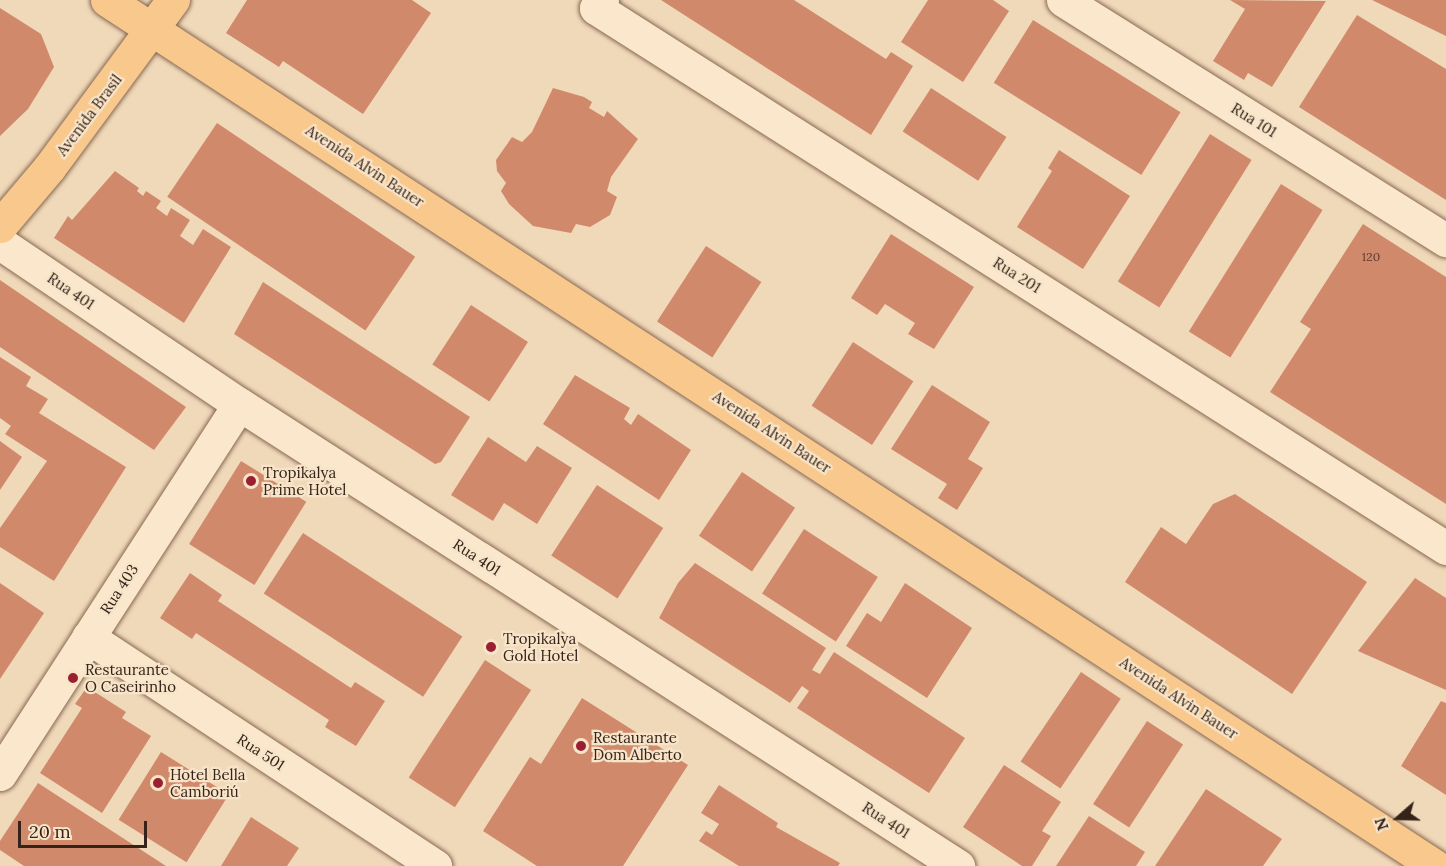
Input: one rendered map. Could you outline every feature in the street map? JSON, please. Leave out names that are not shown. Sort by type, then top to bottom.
[{"type":"main road","name":"Avenida Alvin Bauer","points":[[107,0],[1436,866]]},
{"type":"main road","name":"Avenida Brasil","points":[[0,225],[173,0]]},
{"type":"street","name":"Rua 201","points":[[602,0],[596,8],[1446,548]]},
{"type":"street","name":"Rua 101","points":[[1063,0],[1446,240]]},
{"type":"street","name":"Rua 401","points":[[0,243],[239,404],[958,866]]},
{"type":"street","name":"Rua 403","points":[[0,774],[11,731],[88,637],[239,404]]},
{"type":"street","name":"Rua 501","points":[[88,637],[435,866]]},
{"type":"building","points":[[247,0],[412,0],[431,13],[363,114],[283,61],[279,67],[226,33]]},
{"type":"building","points":[[661,0],[794,0],[886,59],[891,52],[913,66],[871,135]]},
{"type":"building","points":[[928,0],[993,0],[1009,11],[963,82],[901,42]]},
{"type":"building","points":[[1230,0],[1326,1],[1272,87],[1248,73],[1244,80],[1213,61],[1245,9]]},
{"type":"building","points":[[1372,0],[1446,0],[1446,36]]},
{"type":"building","points":[[0,8],[41,34],[54,67],[28,109],[0,136]]},
{"type":"building","points":[[1357,15],[1446,69],[1446,200],[1299,107]]},
{"type":"building","points":[[1033,20],[1181,112],[1141,175],[994,83]]},
{"type":"building","points":[[553,88],[584,97],[592,102],[589,108],[604,117],[607,111],[638,139],[611,177],[607,191],[617,197],[610,215],[590,227],[576,224],[571,233],[533,226],[509,204],[501,191],[506,183],[497,171],[496,160],[512,137],[522,142],[532,132]]},
{"type":"building","points":[[931,88],[1006,137],[978,181],[903,132]]},
{"type":"building","points":[[217,123],[415,257],[365,330],[167,197]]},
{"type":"building","points":[[1210,134],[1252,160],[1159,308],[1118,282]]},
{"type":"building","points":[[1059,150],[1130,196],[1083,269],[1017,227],[1052,171],[1048,168]]},
{"type":"building","points":[[115,171],[139,188],[137,191],[143,196],[146,191],[161,201],[156,208],[167,216],[171,208],[190,220],[180,236],[193,245],[203,229],[231,247],[184,323],[54,238],[68,216],[72,220]]},
{"type":"building","points":[[1281,184],[1323,210],[1230,358],[1189,332]]},
{"type":"building","points":[[1363,224],[1446,277],[1446,504],[1270,392],[1311,329],[1300,322]]},
{"type":"building","points":[[891,234],[974,287],[934,349],[908,334],[915,323],[885,304],[877,315],[851,298]]},
{"type":"building","points":[[706,246],[761,282],[712,357],[657,321]]},
{"type":"building","points":[[0,280],[186,407],[154,450],[0,347]]},
{"type":"building","points":[[263,282],[470,417],[441,462],[435,464],[234,334]]},
{"type":"building","points":[[471,305],[528,342],[489,402],[432,365]]},
{"type":"building","points":[[853,342],[913,381],[872,445],[812,406]]},
{"type":"building","points":[[0,357],[31,377],[26,386],[48,399],[39,413],[126,467],[54,581],[0,547],[0,528],[47,461],[5,434],[11,426],[0,418]]},
{"type":"building","points":[[575,375],[630,408],[624,419],[631,425],[638,414],[691,450],[659,500],[543,424]]},
{"type":"building","points":[[932,385],[990,422],[968,459],[983,468],[957,510],[938,498],[947,484],[891,449]]},
{"type":"building","points":[[488,437],[526,462],[537,446],[572,468],[537,524],[504,503],[493,521],[451,495]]},
{"type":"building","points":[[0,441],[22,457],[0,490]]},
{"type":"building","points":[[241,461],[306,502],[254,585],[189,544]]},
{"type":"building","points":[[742,472],[795,508],[752,572],[699,536]]},
{"type":"building","points":[[597,485],[663,528],[618,598],[551,555]]},
{"type":"building","points":[[1235,494],[1367,582],[1292,694],[1125,582],[1161,527],[1186,544],[1213,504]]},
{"type":"building","points":[[804,529],[878,577],[836,642],[762,594]]},
{"type":"building","points":[[303,533],[462,636],[423,697],[264,593]]},
{"type":"building","points":[[695,563],[826,648],[812,670],[820,674],[834,652],[965,738],[929,793],[797,708],[809,691],[802,686],[790,703],[659,618],[678,583]]},
{"type":"building","points":[[190,573],[222,595],[218,601],[351,688],[355,682],[385,701],[356,746],[325,727],[329,720],[196,633],[192,639],[160,618]]},
{"type":"building","points":[[1415,578],[1446,598],[1446,690],[1358,651]]},
{"type":"building","points":[[0,583],[44,613],[0,679]]},
{"type":"building","points":[[905,583],[972,628],[927,698],[846,646],[867,613],[881,622]]},
{"type":"building","points":[[485,660],[531,690],[455,807],[409,777]]},
{"type":"building","points":[[1081,672],[1121,699],[1060,788],[1021,762]]},
{"type":"building","points":[[87,687],[126,712],[122,718],[151,736],[102,813],[40,773],[82,708],[75,704]]},
{"type":"building","points":[[582,698],[688,765],[623,866],[537,866],[483,831],[530,757],[541,764]]},
{"type":"building","points":[[1441,701],[1446,703],[1446,795],[1401,766]]},
{"type":"building","points":[[1147,721],[1183,744],[1129,827],[1093,804]]},
{"type":"building","points":[[161,752],[229,794],[186,862],[119,820]]},
{"type":"building","points":[[1004,765],[1061,802],[1042,831],[1051,836],[1032,866],[1022,866],[963,827]]},
{"type":"building","points":[[38,783],[166,866],[24,866],[0,850],[0,841]]},
{"type":"building","points":[[719,785],[778,823],[776,827],[840,863],[838,866],[739,866],[699,841],[706,831],[712,835],[719,824],[701,813]]},
{"type":"building","points":[[1206,789],[1282,839],[1263,866],[1155,866]]},
{"type":"building","points":[[1089,816],[1145,852],[1136,866],[1056,866]]},
{"type":"building","points":[[251,817],[299,848],[287,866],[221,866]]},
{"type":"place","name":"Tropikalya Prime Hotel","points":[[251,481]]},
{"type":"place","name":"Tropikalya Gold Hotel","points":[[491,647]]},
{"type":"place","name":"Restaurante O Caseirinho","points":[[73,678]]},
{"type":"place","name":"Restaurante Dom Alberto","points":[[581,746]]},
{"type":"place","name":"Hotel Bella Camboriú","points":[[158,783]]}]
